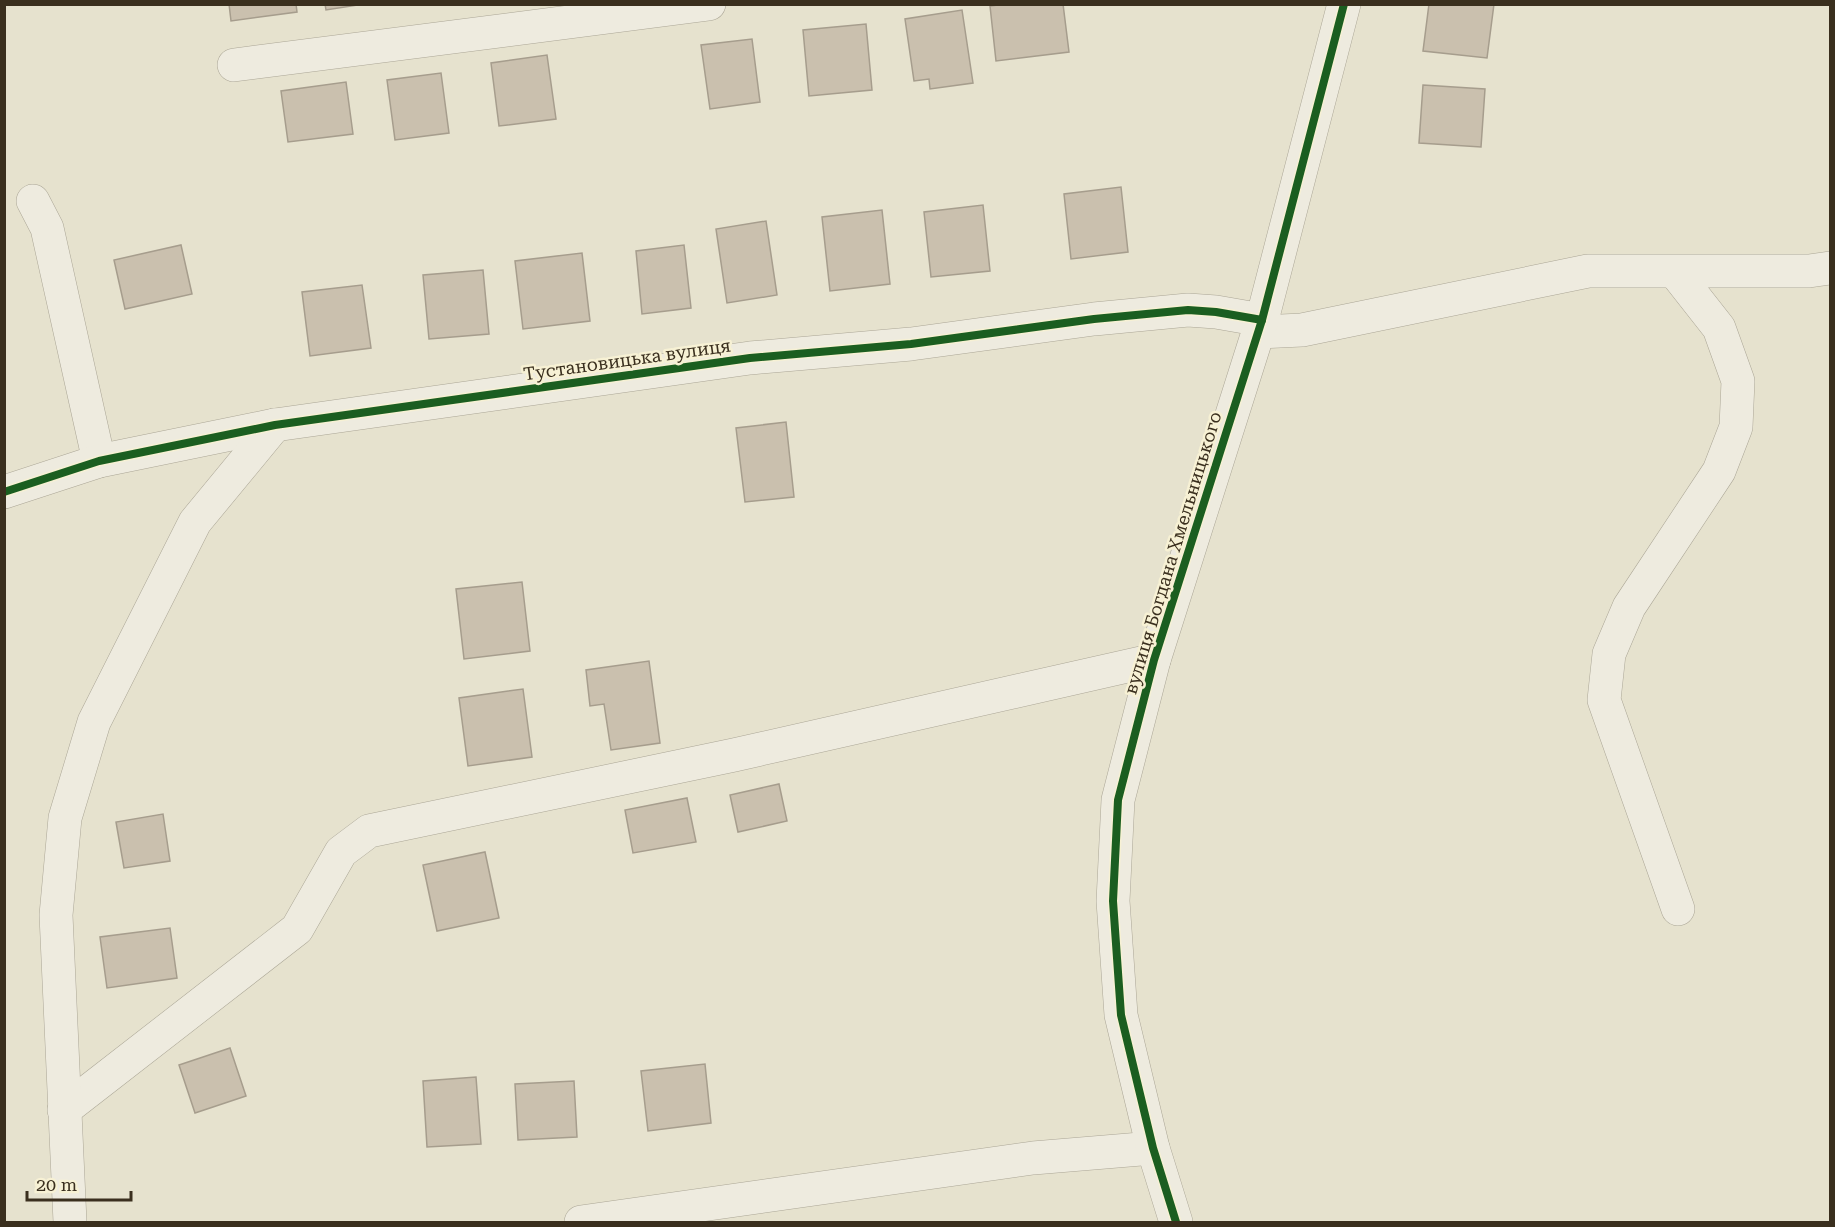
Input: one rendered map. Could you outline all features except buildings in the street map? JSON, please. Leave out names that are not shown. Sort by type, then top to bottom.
[{"type":"street","points":[[234,65],[709,4]]},
{"type":"street","name":"вулиця Богдана Хмельницького","points":[[1176,1222],[1153,1148],[1121,1015],[1113,901],[1118,800],[1154,660],[1260,326],[1337,7]]},
{"type":"street","points":[[33,201],[47,228],[99,461]]},
{"type":"street","name":"Тустановицька вулиця","points":[[4,492],[99,461],[275,425],[750,358],[911,344],[1094,319],[1188,310],[1216,312],[1260,326],[1302,330],[1588,271],[1809,271],[1830,268]]},
{"type":"street","points":[[1675,272],[1719,328],[1738,381],[1736,427],[1719,471],[1629,607],[1609,654],[1604,700],[1678,909]]},
{"type":"street","points":[[70,1222],[56,915],[65,818],[94,722],[195,522],[275,425]]},
{"type":"street","points":[[64,1110],[297,929],[341,852],[369,831],[734,755],[1154,660]]},
{"type":"street","points":[[581,1222],[1033,1158],[1153,1148]]},
{"type":"cycle path","points":[[1176,1222],[1153,1148],[1121,1015],[1113,901],[1118,800],[1154,660],[1262,320],[1344,4]]},
{"type":"cycle path","points":[[4,492],[99,461],[275,425],[750,358],[911,344],[1094,319],[1188,310],[1262,320]]}]
